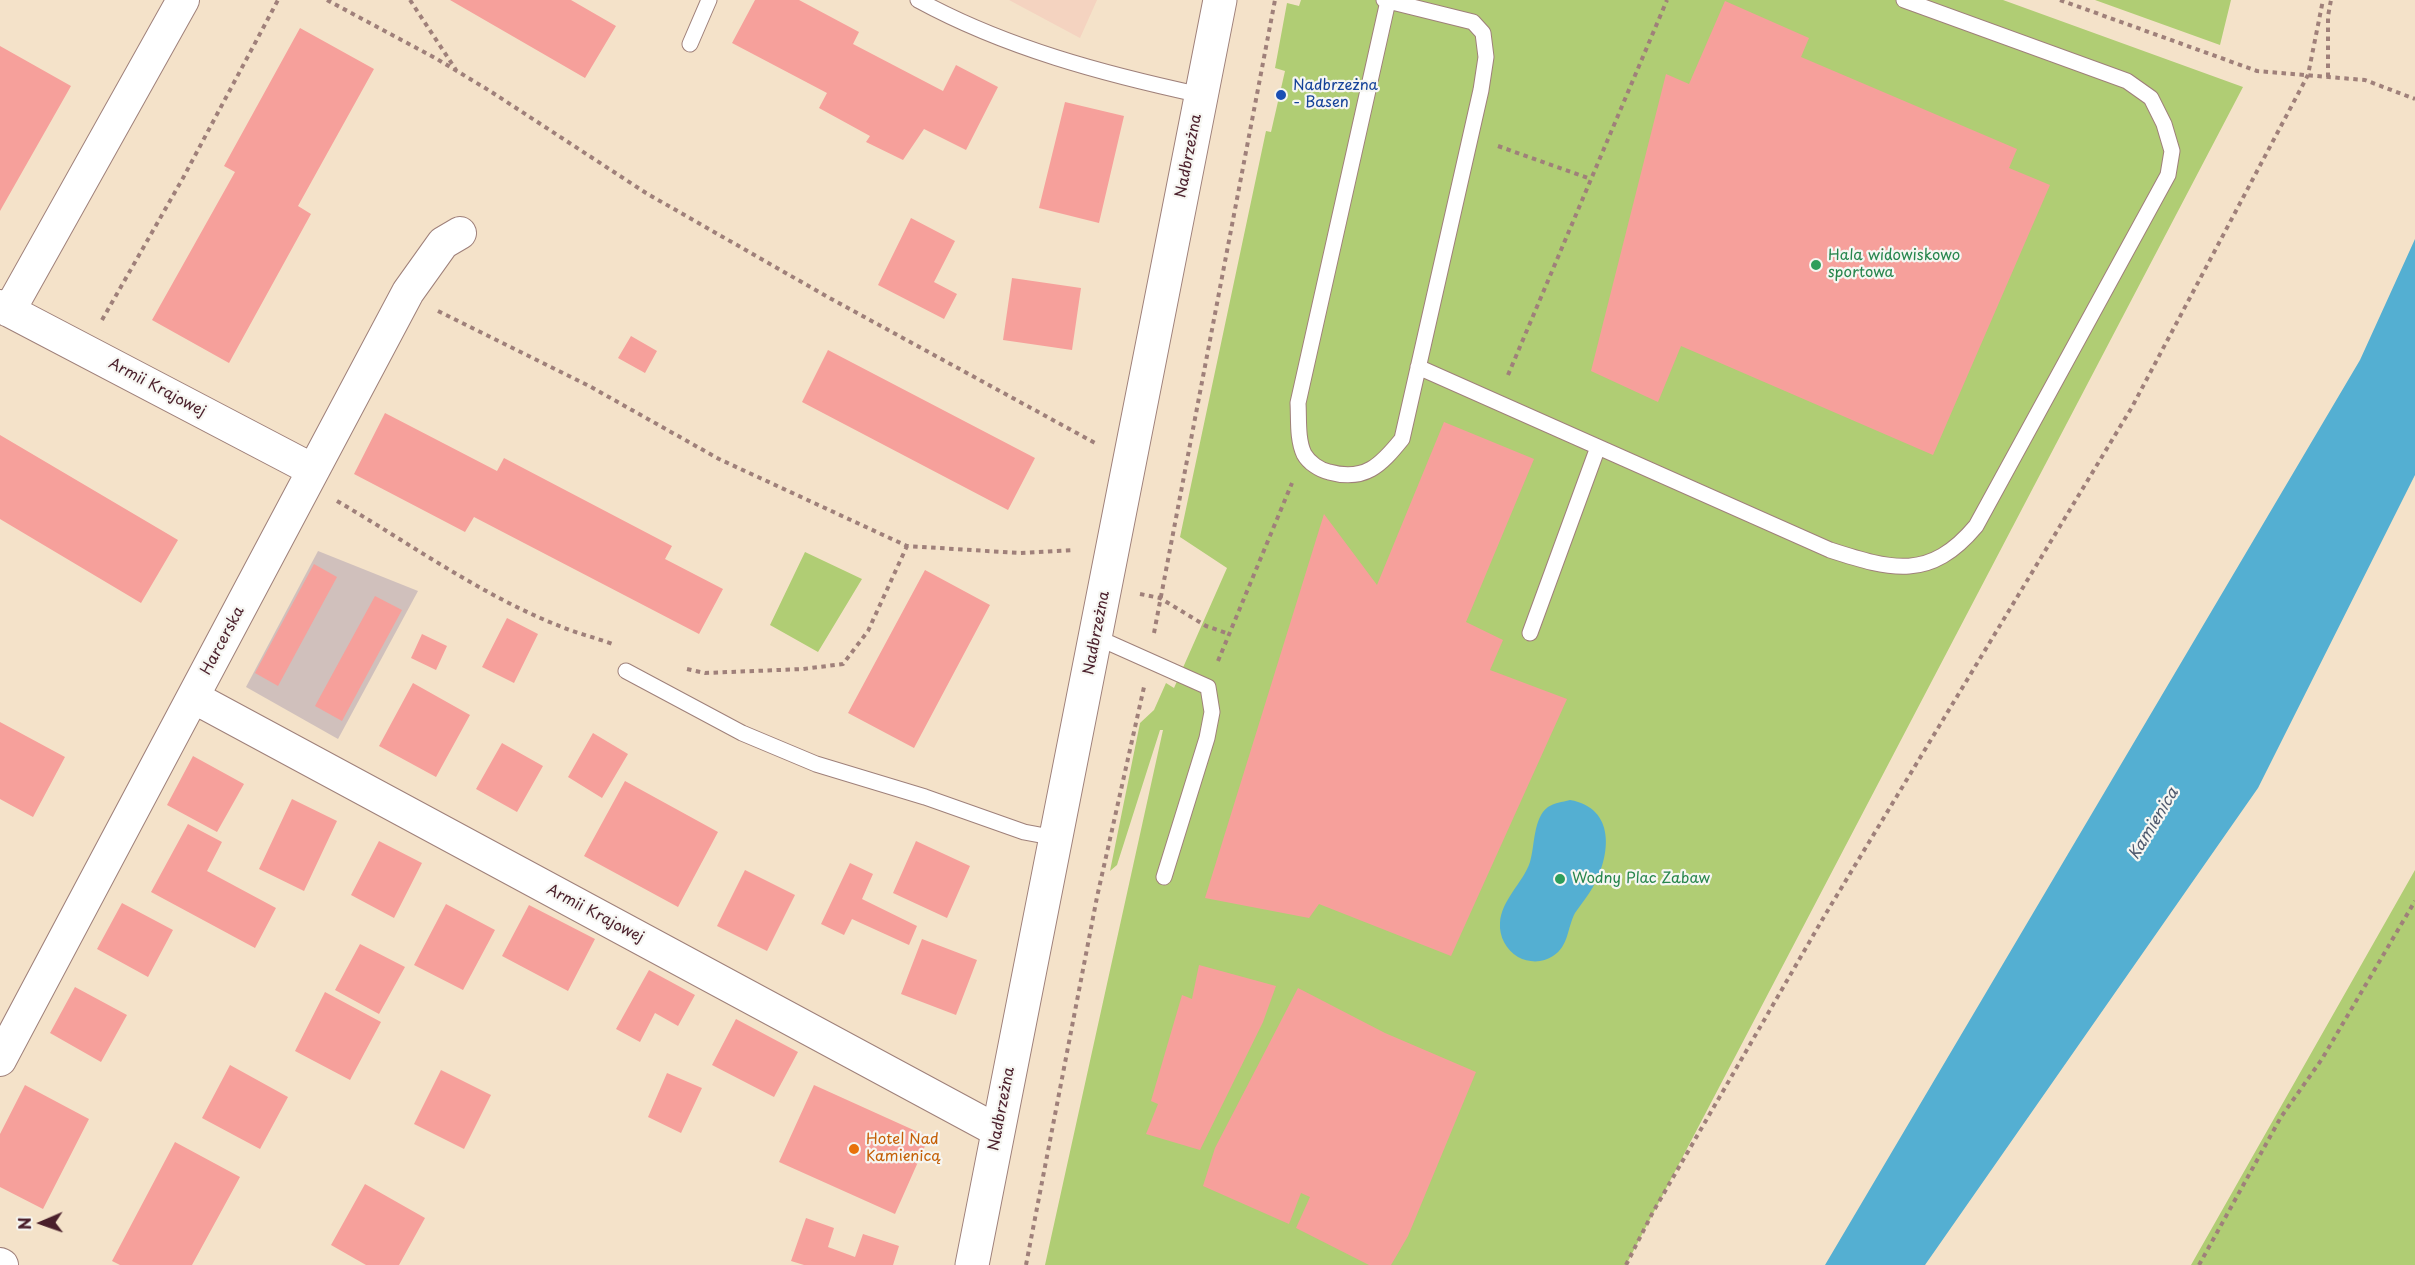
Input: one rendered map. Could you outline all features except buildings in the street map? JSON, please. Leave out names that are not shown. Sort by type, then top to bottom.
[{"type":"street","points":[[4,308],[183,0]]},
{"type":"street","name":"Nadbrzeżna","points":[[972,1265],[1220,0]]},
{"type":"street","name":"Harcerska","points":[[0,1060],[193,698],[321,483],[408,292],[443,243],[460,233]]},
{"type":"street","name":"Armii Krajowej","points":[[4,308],[84,350],[321,483]]},
{"type":"street","name":"Armii Krajowej","points":[[193,698],[998,1131]]},
{"type":"lane","points":[[690,44],[709,0]]},
{"type":"lane","points":[[918,0],[944,14],[1030,50],[1201,95]]},
{"type":"lane","points":[[1386,0],[1427,5],[1473,22],[1483,33],[1486,57],[1471,136],[1402,439],[1384,461],[1364,473],[1344,476],[1320,470],[1304,454],[1299,431],[1298,403],[1386,0]]},
{"type":"lane","points":[[1418,367],[1830,550],[1884,565],[1913,566],[1940,559],[1959,546],[1976,526],[2168,176],[2172,151],[2164,124],[2151,98],[2127,81],[1904,0]]},
{"type":"lane","points":[[1530,633],[1598,447]]},
{"type":"lane","points":[[1096,637],[1208,687],[1212,712],[1207,738],[1164,878]]},
{"type":"lane","points":[[626,672],[742,732],[816,764],[925,797],[1024,832],[1056,838]]},
{"type":"path","points":[[84,350],[183,178],[278,0]]},
{"type":"path","points":[[327,0],[456,70],[646,193],[826,296],[1096,444]]},
{"type":"path","points":[[410,0],[456,70]]},
{"type":"path","points":[[1026,1265],[1097,897],[1150,662],[1160,598],[1275,0]]},
{"type":"path","points":[[1496,402],[1667,0]]},
{"type":"path","points":[[2060,0],[2257,71],[2365,80],[2415,99]]},
{"type":"path","points":[[1626,1265],[1653,1212],[1825,915],[2132,407],[2308,75],[2323,0]]},
{"type":"path","points":[[2328,77],[2328,16],[2331,0]]},
{"type":"path","points":[[1471,136],[1591,179]]},
{"type":"path","points":[[431,307],[591,387],[719,459],[908,546],[1018,553],[1074,550]]},
{"type":"path","points":[[1208,687],[1304,454]]},
{"type":"path","points":[[321,483],[431,559],[509,602],[562,627],[618,646]]},
{"type":"path","points":[[678,667],[705,673],[803,669],[843,664],[868,630],[908,546]]},
{"type":"path","points":[[1160,598],[1206,626],[1229,634]]},
{"type":"path","points":[[2199,1265],[2281,1118],[2322,1059],[2415,901]]},
{"type":"shaded area","points":[[1009,0],[1097,0],[1080,38]]},
{"type":"shaded area","points":[[318,551],[418,591],[338,739],[246,687]]},
{"type":"green space","points":[[1301,0],[2003,0],[2243,87],[1626,1265],[1045,1265],[1163,730],[1160,730],[1117,865],[1110,871],[1140,723],[1154,710],[1166,683],[1174,688],[1227,568],[1180,537],[1266,131],[1271,132],[1285,71],[1275,68],[1287,3],[1299,6]]},
{"type":"green space","points":[[2095,0],[2231,0],[2220,45]]},
{"type":"green space","points":[[805,552],[862,579],[818,652],[770,625]]},
{"type":"green space","points":[[2415,870],[2415,1265],[2191,1265]]},
{"type":"water","name":"Kamienica","points":[[2415,239],[2415,475],[2258,788],[1925,1265],[1825,1265],[2360,360]]},
{"type":"water","name":"Wodny Plac Zabaw","points":[[1570,800],[1596,812],[1602,823],[1606,834],[1603,861],[1593,887],[1572,919],[1562,947],[1545,960],[1527,960],[1510,951],[1504,942],[1500,928],[1501,915],[1508,899],[1527,870],[1537,825],[1543,812],[1553,804]]},
{"type":"place","name":"Nadbrzeżna - Basen","points":[[1281,95]]},
{"type":"place","name":"Hala widowiskowo sportowa","points":[[1816,265]]},
{"type":"place","name":"Wodny Plac Zabaw","points":[[1560,879]]},
{"type":"place","name":"Hotel Nad Kamienicą","points":[[854,1149]]}]
